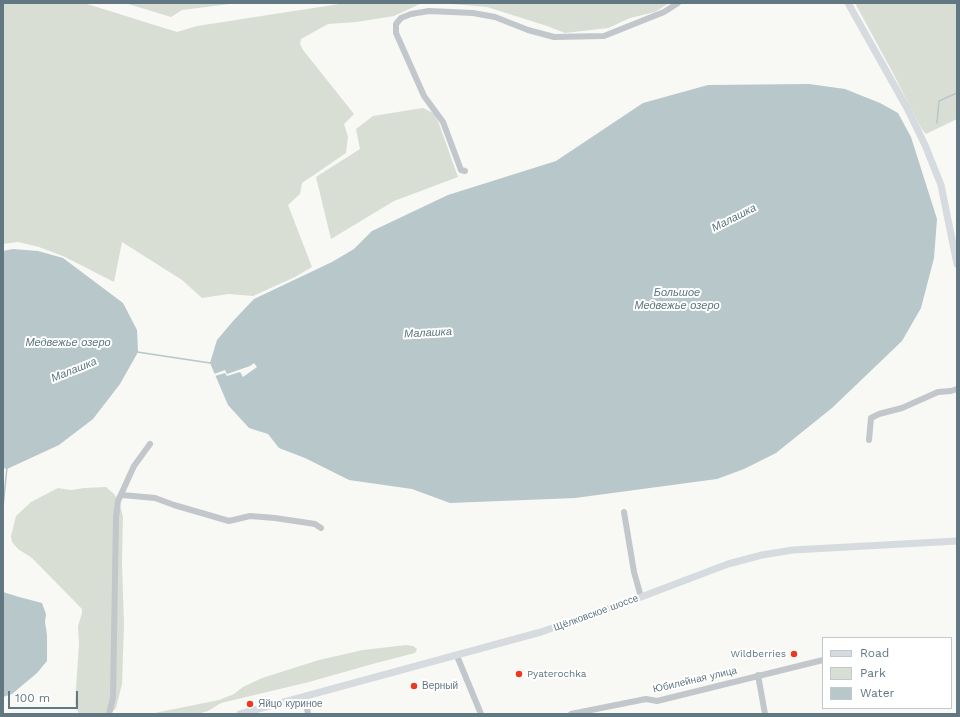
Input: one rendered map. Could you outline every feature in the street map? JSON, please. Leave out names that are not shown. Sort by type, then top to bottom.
[{"type":"main road","points":[[848,3],[907,108],[925,145],[941,185],[957,264]]},
{"type":"main road","name":"Щёлковское шоссе","points":[[240,714],[541,632],[641,597],[728,564],[794,550],[957,541]]},
{"type":"street","points":[[465,171],[461,170],[443,122],[424,96],[396,33],[396,24],[401,18],[411,14],[429,11],[473,13],[495,17],[528,30],[554,37],[604,36],[664,12],[678,3]]},
{"type":"street","points":[[869,440],[870,418],[902,408],[938,392],[950,392],[957,389]]},
{"type":"street","points":[[109,714],[113,698],[116,517],[118,501],[134,466],[150,444]]},
{"type":"street","points":[[122,495],[155,498],[229,521],[250,516],[315,524],[321,528]]},
{"type":"street","points":[[624,512],[634,572],[641,597]]},
{"type":"street","points":[[457,656],[481,714]]},
{"type":"street","name":"Юбилейная улица","points":[[571,714],[646,699],[657,701],[822,660]]},
{"type":"street","points":[[758,675],[765,714]]},
{"type":"street","points":[[305,697],[308,714]]},
{"type":"green space","points":[[3,3],[84,3],[177,32],[197,26],[346,3],[422,3],[394,16],[356,22],[328,24],[301,39],[300,44],[303,50],[354,114],[344,124],[348,137],[346,153],[302,183],[300,194],[288,205],[312,267],[295,277],[253,296],[229,294],[202,298],[182,280],[122,242],[114,282],[63,256],[39,247],[18,242],[3,244]]},
{"type":"green space","points":[[125,3],[237,3],[182,10],[171,17]]},
{"type":"green space","points":[[440,3],[669,3],[655,12],[630,18],[608,28],[565,33],[487,7]]},
{"type":"green space","points":[[855,3],[957,3],[957,119],[926,134],[921,128]]},
{"type":"green space","points":[[423,108],[433,113],[438,121],[458,177],[394,201],[331,239],[316,177],[360,149],[356,129],[373,116]]},
{"type":"green space","points":[[106,487],[119,501],[123,517],[122,562],[124,625],[122,684],[116,708],[110,714],[79,714],[75,704],[79,643],[78,626],[82,609],[32,558],[18,549],[12,542],[11,536],[16,516],[31,502],[58,488],[71,490]]},
{"type":"green space","points":[[406,645],[413,646],[417,649],[415,653],[309,682],[221,703],[208,711],[197,714],[150,714],[219,700],[234,694],[243,687],[262,678],[319,660],[363,650]]},
{"type":"water","name":"Большое Медвежье озеро","points":[[809,84],[845,89],[880,103],[898,113],[911,137],[937,219],[934,258],[921,308],[902,341],[832,408],[776,453],[744,469],[717,479],[575,498],[450,503],[412,489],[349,480],[305,458],[279,448],[268,434],[249,428],[228,405],[210,363],[217,340],[254,299],[332,262],[354,249],[372,231],[448,195],[556,161],[643,103],[708,85]]},
{"type":"water","name":"Медвежье озеро","points":[[13,249],[38,251],[63,258],[123,303],[137,330],[138,352],[120,384],[93,419],[59,445],[7,469],[3,468],[3,251]]},
{"type":"water","points":[[3,592],[42,603],[46,614],[47,661],[37,673],[12,694],[3,697]]},
{"type":"pier","points":[[254,363],[257,367],[243,377],[240,372],[227,376],[225,373],[215,376],[215,380],[211,371],[214,374],[225,370],[227,374],[250,366]]},
{"type":"waterway","name":"Малашка","points":[[937,123],[939,101],[957,93]]},
{"type":"waterway","name":"Малашка","points":[[137,352],[210,363]]},
{"type":"waterway","name":"Малашка","points":[[3,507],[7,467]]},
{"type":"place","name":"Wildberries","points":[[794,654]]},
{"type":"place","name":"Pyaterochka","points":[[519,674]]},
{"type":"place","name":"Верный","points":[[414,686]]},
{"type":"place","name":"Яйцо куриное","points":[[250,704]]}]
